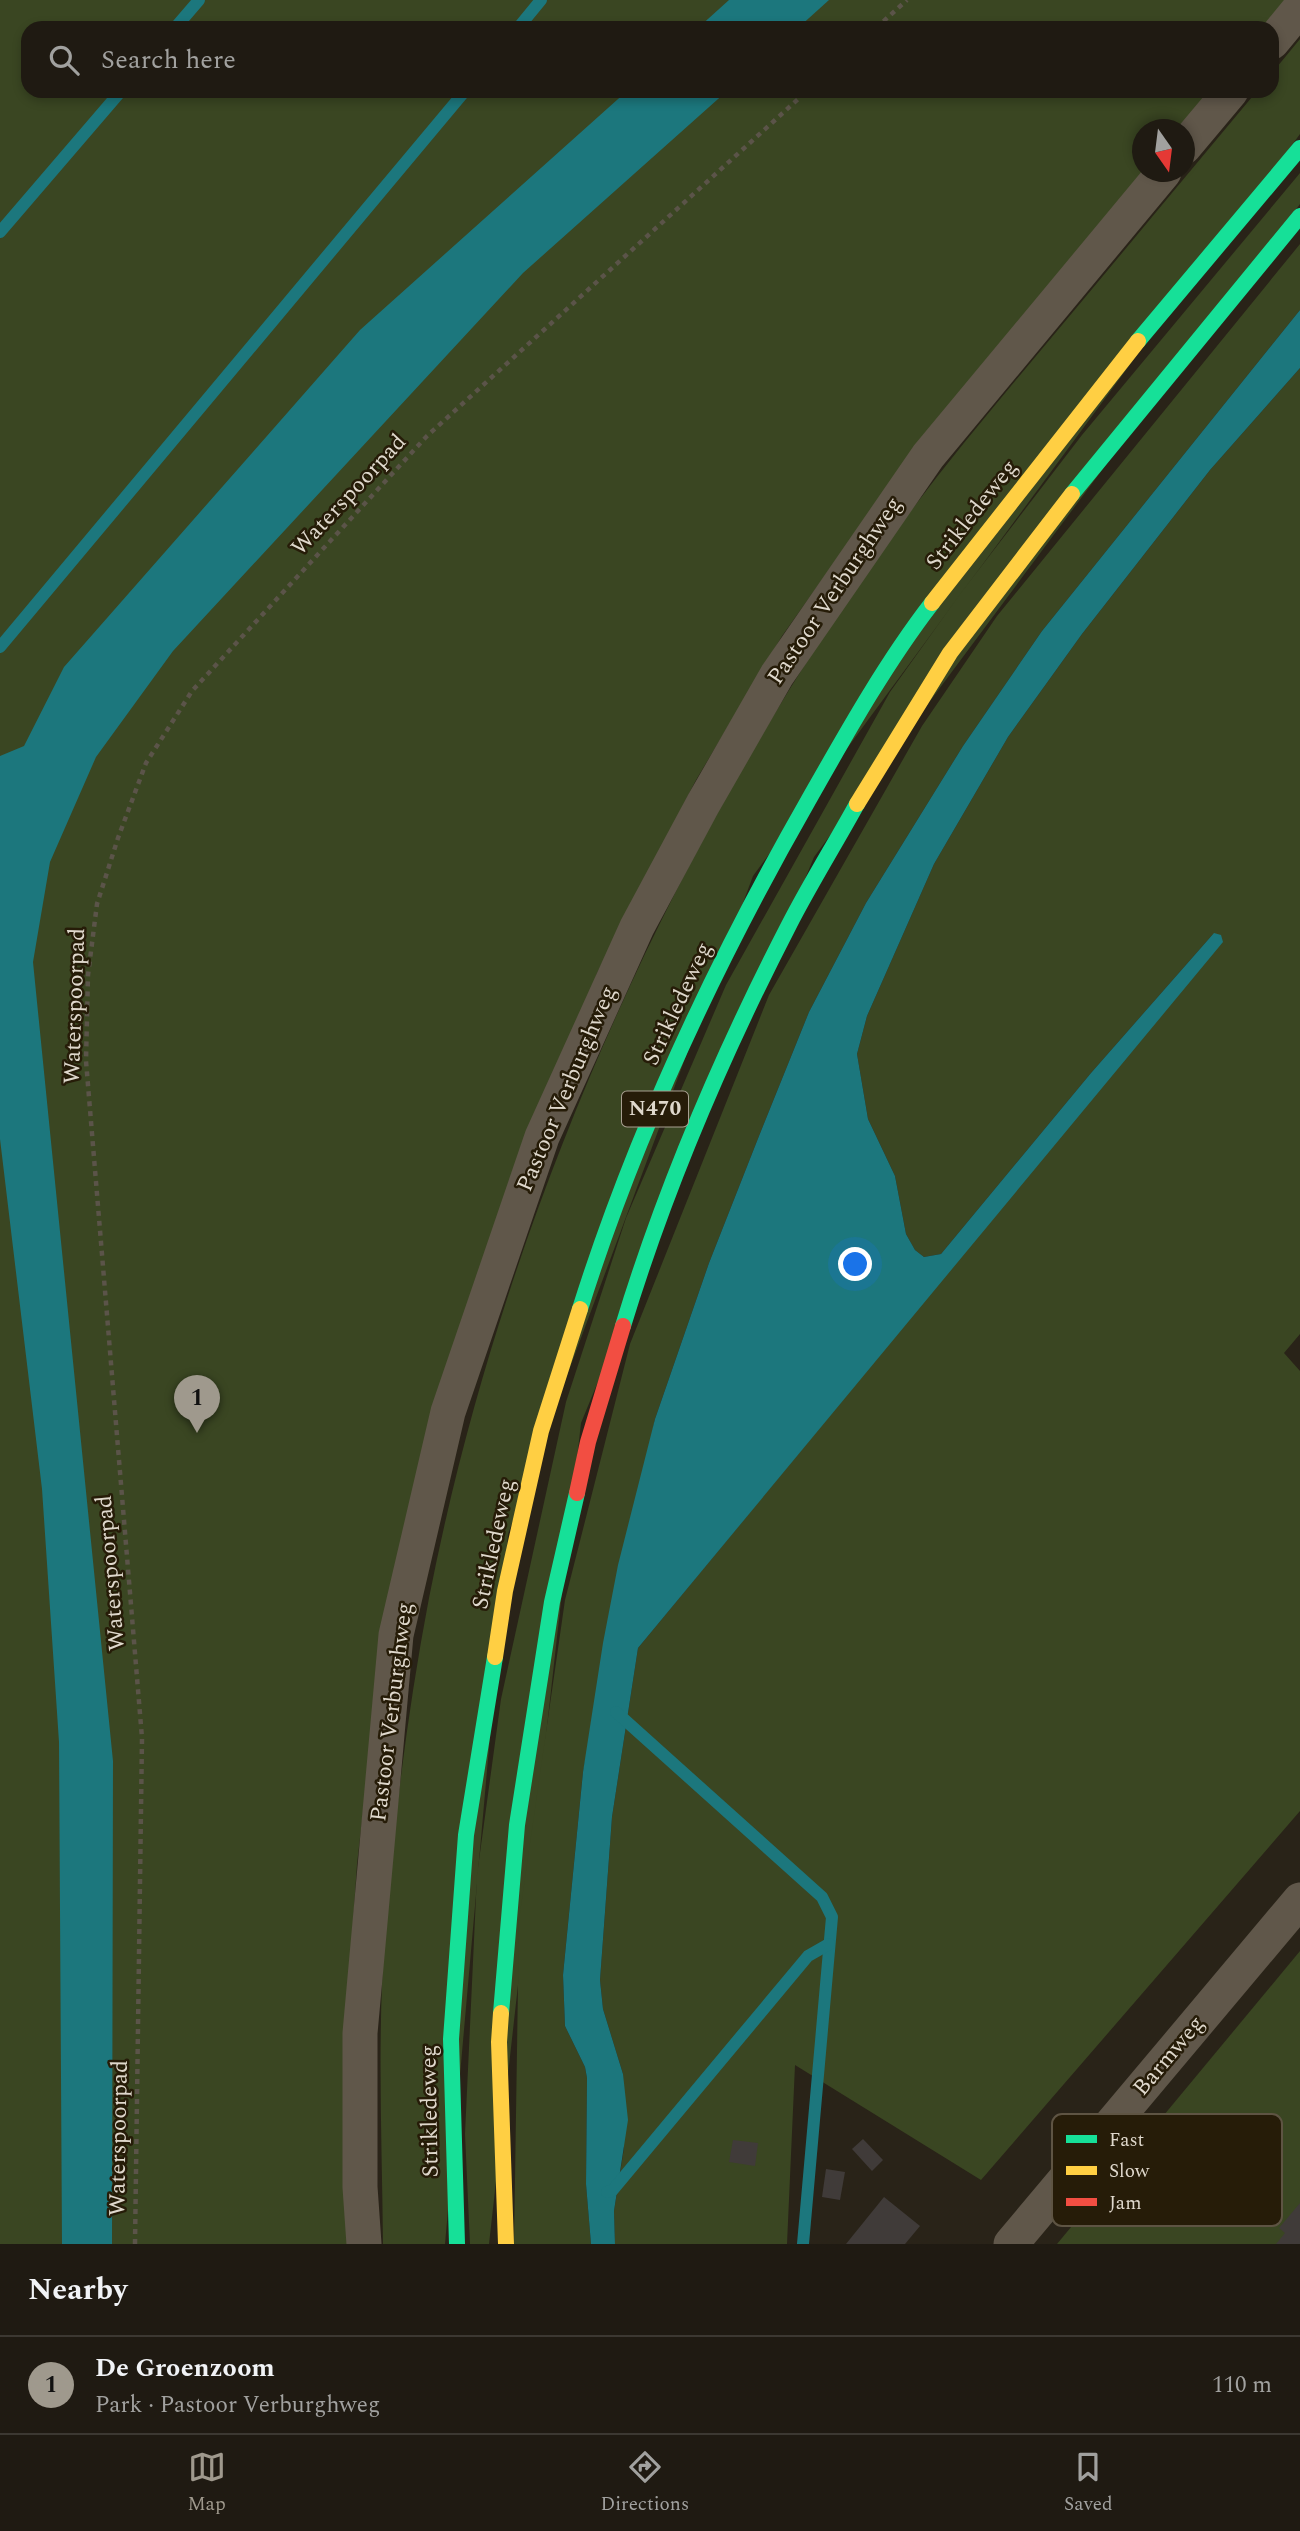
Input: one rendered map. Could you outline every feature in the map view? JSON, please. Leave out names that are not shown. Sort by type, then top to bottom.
[{"type":"main road","name":"Strikledeweg","points":[[457,2244],[451,2039],[466,1835],[505,1591],[541,1431],[604,1233],[684,1039],[758,889],[832,757],[912,629],[1129,351],[1300,149]]},
{"type":"main road","name":"N470","points":[[506,2244],[499,2042],[517,1825],[552,1602],[588,1442],[649,1245],[720,1067],[790,923],[872,778],[950,653],[1037,537],[1300,216]]},
{"type":"street","points":[[1279,34],[1300,8]]},
{"type":"street","points":[[1195,135],[1225,98]]},
{"type":"street","name":"Pastoor Verburghweg","points":[[364,2244],[360,2186],[360,2033],[396,1635],[448,1412],[542,1137],[637,927],[777,675],[928,456],[1156,182]]},
{"type":"street","name":"Barmweg","points":[[1120,2114],[1300,1900]]},
{"type":"street","name":"Barmweg","points":[[1011,2244],[1052,2195]]},
{"type":"path","points":[[884,21],[907,0]]},
{"type":"path","name":"Waterspoorpad","points":[[135,2244],[142,1738],[86,1061],[88,975],[97,904],[146,763],[192,691],[427,436],[799,98]]},
{"type":"green space","points":[[0,0],[1287,0],[1269,21],[21,21],[21,98],[1205,98],[1187,119],[1132,119],[1134,182],[865,519],[782,636],[696,780],[597,973],[374,1716],[357,1864],[349,1983],[349,2244],[0,2244]]},
{"type":"green space","points":[[1300,39],[1300,134],[753,876],[508,1534],[445,2244],[383,2244],[381,2049],[385,1932],[402,1764],[421,1639],[460,1460],[499,1323],[546,1188],[599,1054],[660,924],[726,797],[799,674],[877,557],[965,442],[1181,182],[1195,182],[1195,166],[1251,98],[1279,98],[1279,64]]},
{"type":"green space","points":[[1300,173],[1300,204],[814,857],[581,1423],[489,2244],[470,2244],[465,2134],[477,1875],[501,1699],[566,1402],[626,1218],[726,985],[890,692],[960,594],[1082,435]]},
{"type":"green space","points":[[1300,244],[1300,310],[1042,631],[963,746],[866,903],[809,1012],[709,1263],[655,1419],[583,1772],[563,1975],[565,2026],[585,2067],[587,2078],[586,2184],[591,2244],[514,2244],[519,1920],[565,1600],[630,1344],[769,995],[922,726],[997,616]]},
{"type":"green space","points":[[1300,368],[1300,1334],[1284,1353],[1300,1371],[1300,1811],[981,2180],[795,2065],[787,2244],[615,2244],[614,2211],[624,2148],[623,2074],[603,2009],[600,1980],[612,1817],[638,1648],[898,1333],[1214,933],[1091,1073],[941,1254],[924,1257],[915,1250],[906,1234],[895,1176],[868,1119],[857,1054],[867,1016],[934,864],[1008,737],[1082,634],[1210,470]]},
{"type":"green space","points":[[1300,1951],[1300,2244],[1057,2244],[1072,2226],[1282,2226],[1282,2114],[1165,2114]]},
{"type":"water","points":[[729,0],[829,0],[806,21],[706,21]]},
{"type":"water","points":[[619,98],[719,98],[523,273],[173,651],[96,757],[50,862],[33,962],[113,1761],[112,2244],[62,2244],[59,1742],[42,1489],[0,1139],[0,756],[24,746],[64,667],[360,330]]},
{"type":"water","points":[[1300,310],[1300,368],[1210,470],[1082,634],[1008,737],[934,864],[867,1016],[857,1054],[868,1119],[895,1176],[906,1234],[915,1250],[924,1257],[941,1254],[1091,1073],[1214,933],[1221,935],[1223,942],[638,1648],[612,1817],[600,1980],[603,2009],[623,2074],[628,2120],[614,2211],[615,2244],[591,2244],[586,2184],[587,2078],[585,2067],[565,2026],[563,1975],[583,1772],[618,1565],[655,1419],[709,1263],[809,1012],[866,903],[963,746],[1042,631]]},
{"type":"building","points":[[863,2139],[883,2160],[872,2171],[852,2149]]},
{"type":"building","points":[[733,2140],[758,2143],[755,2166],[729,2162]]},
{"type":"building","points":[[826,2169],[845,2172],[840,2200],[822,2197]]},
{"type":"building","points":[[884,2197],[920,2226],[905,2244],[846,2244]]},
{"type":"building","points":[[1300,2203],[1300,2244],[1276,2244],[1285,2233],[1279,2228]]},
{"type":"waterway","points":[[181,21],[199,0]]},
{"type":"waterway","points":[[524,21],[541,0]]},
{"type":"waterway","points":[[0,232],[115,98]]},
{"type":"waterway","points":[[0,647],[459,98]]},
{"type":"waterway","points":[[616,1712],[822,1897],[832,1917],[803,2244]]},
{"type":"waterway","points":[[607,2192],[612,2191],[808,1956],[829,1944]]},
{"type":"traffic: fast","points":[[1138,341],[1300,148]]},
{"type":"traffic: fast","points":[[1072,494],[1300,216]]},
{"type":"traffic: fast","points":[[580,1309],[626,1177],[652,1112],[741,923],[837,750],[882,675],[932,603]]},
{"type":"traffic: fast","points":[[623,1326],[657,1223],[741,1022],[805,894],[857,804]]},
{"type":"traffic: fast","points":[[501,2013],[517,1825],[552,1602],[577,1493]]},
{"type":"traffic: fast","points":[[457,2244],[451,2039],[466,1835],[495,1657]]},
{"type":"traffic: slow","points":[[932,603],[1138,341]]},
{"type":"traffic: slow","points":[[857,804],[950,653],[1072,494]]},
{"type":"traffic: slow","points":[[495,1657],[505,1591],[541,1431],[580,1309]]},
{"type":"traffic: slow","points":[[501,2013],[499,2042],[506,2244]]},
{"type":"traffic: jam","points":[[577,1493],[588,1442],[623,1326]]},
{"type":"place","name":"De Groenzoom","points":[[197,1433]]}]
